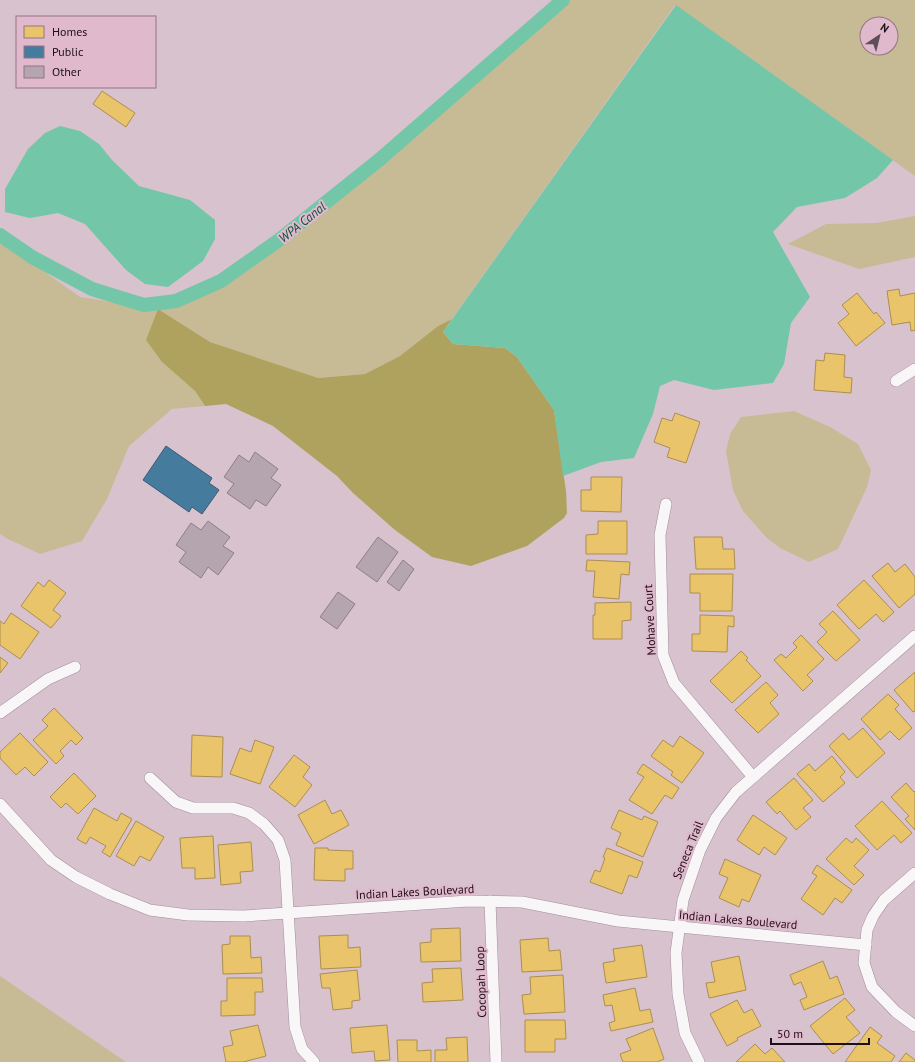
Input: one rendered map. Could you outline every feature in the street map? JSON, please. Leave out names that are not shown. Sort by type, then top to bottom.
[{"type":"street","points":[[896,381],[915,369]]},
{"type":"street","name":"Mohave Court","points":[[666,504],[660,535],[663,655],[674,683],[753,777]]},
{"type":"street","name":"Seneca Trail","points":[[699,1062],[685,1033],[678,994],[676,953],[683,900],[706,837],[716,818],[732,797],[915,636]]},
{"type":"street","points":[[0,713],[48,679],[75,667]]},
{"type":"street","points":[[150,778],[176,802],[193,808],[233,808],[250,813],[264,824],[278,840],[285,860],[295,1027],[302,1049],[314,1062]]},
{"type":"street","name":"Indian Lakes Boulevard","points":[[0,804],[51,860],[76,877],[110,894],[150,910],[188,915],[237,916],[468,901],[522,902],[618,921],[866,945]]},
{"type":"street","points":[[915,873],[884,900],[872,916],[867,930],[864,963],[872,987],[896,1012],[915,1026]]},
{"type":"street","name":"Cocopah Loop","points":[[490,901],[496,1062]]},
{"type":"shaded area","points":[[565,0],[915,0],[915,176],[675,5],[452,319],[438,326],[400,356],[365,374],[317,378],[210,342],[158,309],[245,272],[430,120]]},
{"type":"shaded area","points":[[676,5],[893,160],[877,178],[845,198],[797,207],[773,232],[810,297],[791,323],[784,364],[773,383],[714,390],[674,380],[660,386],[653,414],[634,458],[601,462],[563,476],[554,410],[517,357],[505,348],[453,344],[443,332]]},
{"type":"shaded area","points":[[60,126],[80,131],[99,144],[112,160],[139,186],[190,200],[215,220],[215,239],[203,261],[168,287],[145,284],[126,270],[85,224],[58,213],[30,218],[5,212],[5,189],[28,149],[45,133]]},
{"type":"shaded area","points":[[915,216],[915,257],[859,269],[788,244],[826,224],[877,223]]},
{"type":"shaded area","points":[[0,240],[80,297],[158,309],[162,362],[195,391],[205,406],[172,409],[129,446],[107,499],[82,541],[40,554],[0,534]]},
{"type":"shaded area","points":[[158,309],[210,342],[318,378],[365,374],[400,356],[438,326],[452,319],[443,332],[453,344],[505,348],[517,357],[554,410],[566,491],[567,513],[564,518],[527,546],[471,566],[432,557],[395,530],[353,493],[337,476],[273,426],[226,404],[205,406],[195,391],[162,362],[146,340]]},
{"type":"shaded area","points":[[794,411],[830,427],[858,444],[871,470],[867,487],[838,549],[809,562],[780,548],[767,538],[743,511],[733,490],[726,451],[730,434],[741,417]]},
{"type":"shaded area","points":[[0,976],[126,1062],[0,1062]]},
{"type":"building: Homes","points":[[102,91],[135,113],[126,127],[93,104]]},
{"type":"building: Homes","points":[[899,289],[900,296],[915,293],[915,330],[911,331],[910,322],[892,325],[887,291]]},
{"type":"building: Homes","points":[[857,293],[874,314],[876,312],[885,323],[856,346],[838,323],[849,314],[842,305]]},
{"type":"building: Homes","points":[[825,353],[845,355],[844,377],[852,378],[851,393],[814,390],[816,360],[824,361]]},
{"type":"building: Homes","points":[[675,413],[700,422],[686,463],[667,457],[670,448],[654,442],[662,418],[672,421]]},
{"type":"building: Homes","points":[[591,477],[622,477],[621,512],[581,511],[581,490],[591,490]]},
{"type":"building: Homes","points":[[598,521],[627,521],[627,554],[586,554],[586,535],[598,534]]},
{"type":"building: Homes","points":[[694,537],[722,537],[723,549],[734,549],[735,569],[696,569]]},
{"type":"building: Homes","points":[[587,560],[630,562],[629,575],[621,574],[619,599],[593,597],[595,571],[586,571]]},
{"type":"building: Homes","points":[[888,563],[895,572],[905,564],[915,577],[915,594],[899,608],[872,576]]},
{"type":"building: Homes","points":[[690,574],[733,574],[732,611],[700,611],[700,593],[690,593]]},
{"type":"building: Homes","points":[[49,580],[66,593],[53,610],[61,616],[51,628],[21,606],[38,582],[44,587]]},
{"type":"building: Homes","points":[[864,580],[894,612],[883,622],[876,614],[859,629],[837,605]]},
{"type":"building: Homes","points":[[631,602],[631,620],[622,621],[622,639],[593,639],[593,615],[595,615],[595,603]]},
{"type":"building: Homes","points":[[833,611],[860,640],[836,661],[817,642],[827,632],[819,624]]},
{"type":"building: Homes","points":[[11,613],[39,632],[20,659],[0,645],[0,621],[4,624]]},
{"type":"building: Homes","points":[[700,615],[734,616],[734,627],[728,626],[727,652],[692,651],[692,634],[700,634]]},
{"type":"building: Homes","points":[[801,635],[824,659],[807,675],[813,681],[803,691],[774,660],[781,654],[786,658],[797,647],[793,643]]},
{"type":"building: Homes","points":[[741,651],[748,658],[746,660],[761,676],[732,703],[710,681]]},
{"type":"building: Homes","points":[[0,657],[8,663],[0,673]]},
{"type":"building: Homes","points":[[915,672],[915,711],[913,712],[894,690]]},
{"type":"building: Homes","points":[[766,682],[778,695],[770,703],[779,714],[758,733],[735,710]]},
{"type":"building: Homes","points":[[888,694],[899,705],[895,709],[912,728],[899,740],[890,731],[880,740],[861,719]]},
{"type":"building: Homes","points":[[54,708],[83,738],[76,745],[71,740],[60,751],[64,756],[56,764],[33,740],[48,726],[42,720]]},
{"type":"building: Homes","points":[[863,728],[885,753],[857,778],[829,746],[843,733],[849,740]]},
{"type":"building: Homes","points":[[20,733],[48,762],[34,776],[25,767],[16,775],[0,758],[0,752]]},
{"type":"building: Homes","points":[[192,735],[223,737],[222,777],[191,776]]},
{"type":"building: Homes","points":[[680,736],[704,753],[682,783],[671,775],[673,772],[651,756],[663,740],[673,747]]},
{"type":"building: Homes","points":[[255,740],[274,747],[260,784],[230,774],[240,748],[251,752]]},
{"type":"building: Homes","points":[[294,755],[310,767],[303,777],[312,785],[295,807],[269,787]]},
{"type":"building: Homes","points":[[832,756],[845,772],[840,777],[845,783],[823,802],[797,774],[809,764],[815,771]]},
{"type":"building: Homes","points":[[643,764],[679,788],[672,799],[665,795],[652,814],[629,800],[644,777],[637,773]]},
{"type":"building: Homes","points":[[74,773],[96,796],[78,814],[66,803],[61,808],[50,797]]},
{"type":"building: Homes","points":[[794,778],[813,800],[803,808],[811,817],[796,830],[780,811],[777,814],[766,802]]},
{"type":"building: Homes","points":[[906,783],[914,792],[915,791],[915,830],[905,819],[909,816],[891,797]]},
{"type":"building: Homes","points":[[325,800],[332,814],[341,810],[349,825],[314,844],[298,815]]},
{"type":"building: Homes","points":[[882,801],[912,833],[901,843],[894,835],[877,850],[855,826]]},
{"type":"building: Homes","points":[[94,808],[117,821],[121,813],[132,819],[110,857],[102,852],[106,846],[90,837],[86,844],[77,839]]},
{"type":"building: Homes","points":[[619,810],[642,820],[644,816],[658,822],[643,857],[616,845],[621,833],[611,828]]},
{"type":"building: Homes","points":[[753,815],[787,838],[775,855],[764,847],[759,855],[737,840]]},
{"type":"building: Homes","points":[[136,821],[164,837],[150,861],[140,856],[134,866],[116,856]]},
{"type":"building: Homes","points":[[213,836],[215,878],[195,879],[195,868],[182,868],[180,838]]},
{"type":"building: Homes","points":[[846,838],[852,843],[856,838],[869,850],[854,866],[864,875],[854,885],[826,859]]},
{"type":"building: Homes","points":[[251,842],[253,871],[240,872],[241,883],[221,885],[218,845]]},
{"type":"building: Homes","points":[[315,848],[353,851],[353,869],[345,869],[345,881],[314,880]]},
{"type":"building: Homes","points":[[607,848],[643,862],[637,878],[629,875],[622,894],[590,882],[595,870],[600,872],[605,858],[603,857]]},
{"type":"building: Homes","points":[[725,859],[761,875],[749,902],[742,899],[739,907],[719,898],[728,878],[719,874]]},
{"type":"building: Homes","points":[[817,865],[852,890],[842,903],[835,898],[823,915],[801,899],[817,876],[812,873]]},
{"type":"building: Homes","points":[[460,928],[461,961],[421,962],[420,943],[431,942],[431,929]]},
{"type":"building: Homes","points":[[348,935],[348,948],[360,947],[361,967],[321,969],[319,936]]},
{"type":"building: Homes","points":[[230,936],[250,936],[251,958],[261,957],[262,973],[223,974],[222,945],[230,944]]},
{"type":"building: Homes","points":[[548,938],[549,951],[560,950],[562,970],[522,972],[520,940]]},
{"type":"building: Homes","points":[[642,945],[647,977],[606,983],[603,963],[615,961],[613,949]]},
{"type":"building: Homes","points":[[739,956],[746,990],[709,998],[706,983],[715,982],[711,962]]},
{"type":"building: Homes","points":[[823,961],[830,979],[837,976],[844,994],[804,1010],[800,1000],[807,997],[801,982],[794,985],[790,975]]},
{"type":"building: Homes","points":[[461,968],[463,1000],[423,1002],[422,983],[433,982],[432,969]]},
{"type":"building: Homes","points":[[357,970],[360,1000],[352,1001],[352,1008],[333,1010],[330,988],[322,988],[320,974]]},
{"type":"building: Homes","points":[[563,975],[565,1012],[524,1014],[522,995],[531,994],[530,977]]},
{"type":"building: Homes","points":[[227,978],[262,978],[263,992],[255,992],[255,1015],[221,1016],[221,1001],[227,1001]]},
{"type":"building: Homes","points":[[635,988],[640,1011],[650,1009],[653,1022],[611,1031],[609,1023],[615,1021],[612,1005],[605,1006],[603,995]]},
{"type":"building: Homes","points":[[845,998],[855,1010],[846,1017],[860,1033],[833,1054],[810,1026]]},
{"type":"building: Homes","points":[[737,1000],[744,1013],[752,1009],[761,1026],[737,1038],[738,1040],[727,1046],[710,1014]]},
{"type":"building: Homes","points":[[525,1020],[565,1020],[566,1039],[555,1039],[555,1052],[525,1052]]},
{"type":"building: Homes","points":[[258,1025],[266,1056],[243,1062],[226,1062],[223,1047],[233,1045],[230,1031]]},
{"type":"building: Homes","points":[[387,1025],[390,1060],[375,1061],[374,1051],[352,1053],[350,1028]]},
{"type":"building: Homes","points":[[870,1027],[882,1036],[877,1043],[895,1056],[891,1062],[845,1062]]},
{"type":"building: Homes","points":[[653,1028],[664,1059],[657,1062],[623,1062],[620,1054],[631,1050],[626,1039]]},
{"type":"building: Homes","points":[[467,1037],[468,1062],[435,1062],[435,1050],[447,1050],[446,1038]]},
{"type":"building: Homes","points":[[397,1040],[417,1040],[417,1051],[431,1050],[431,1062],[398,1062]]},
{"type":"building: Homes","points":[[755,1044],[765,1054],[772,1048],[785,1062],[736,1062]]},
{"type":"building: Homes","points":[[906,1053],[915,1060],[915,1062],[899,1062]]},
{"type":"building: Public","points":[[166,446],[212,478],[209,483],[219,490],[202,514],[192,507],[189,512],[143,480]]},
{"type":"building: Other","points":[[255,452],[278,469],[271,478],[281,485],[266,506],[256,500],[250,509],[227,493],[234,484],[224,477],[239,455],[249,462]]},
{"type":"building: Other","points":[[208,521],[230,537],[223,546],[234,553],[218,575],[208,567],[201,578],[179,562],[186,552],[176,545],[191,523],[201,530]]},
{"type":"building: Other","points":[[378,537],[398,552],[377,582],[356,567]]},
{"type":"building: Other","points":[[403,560],[414,569],[399,591],[387,582]]},
{"type":"building: Other","points":[[338,592],[355,604],[337,629],[320,617]]},
{"type":"waterway","name":"WPA Canal","points":[[0,235],[32,257],[92,289],[144,305],[176,301],[221,281],[279,240],[379,160],[563,0]]}]
